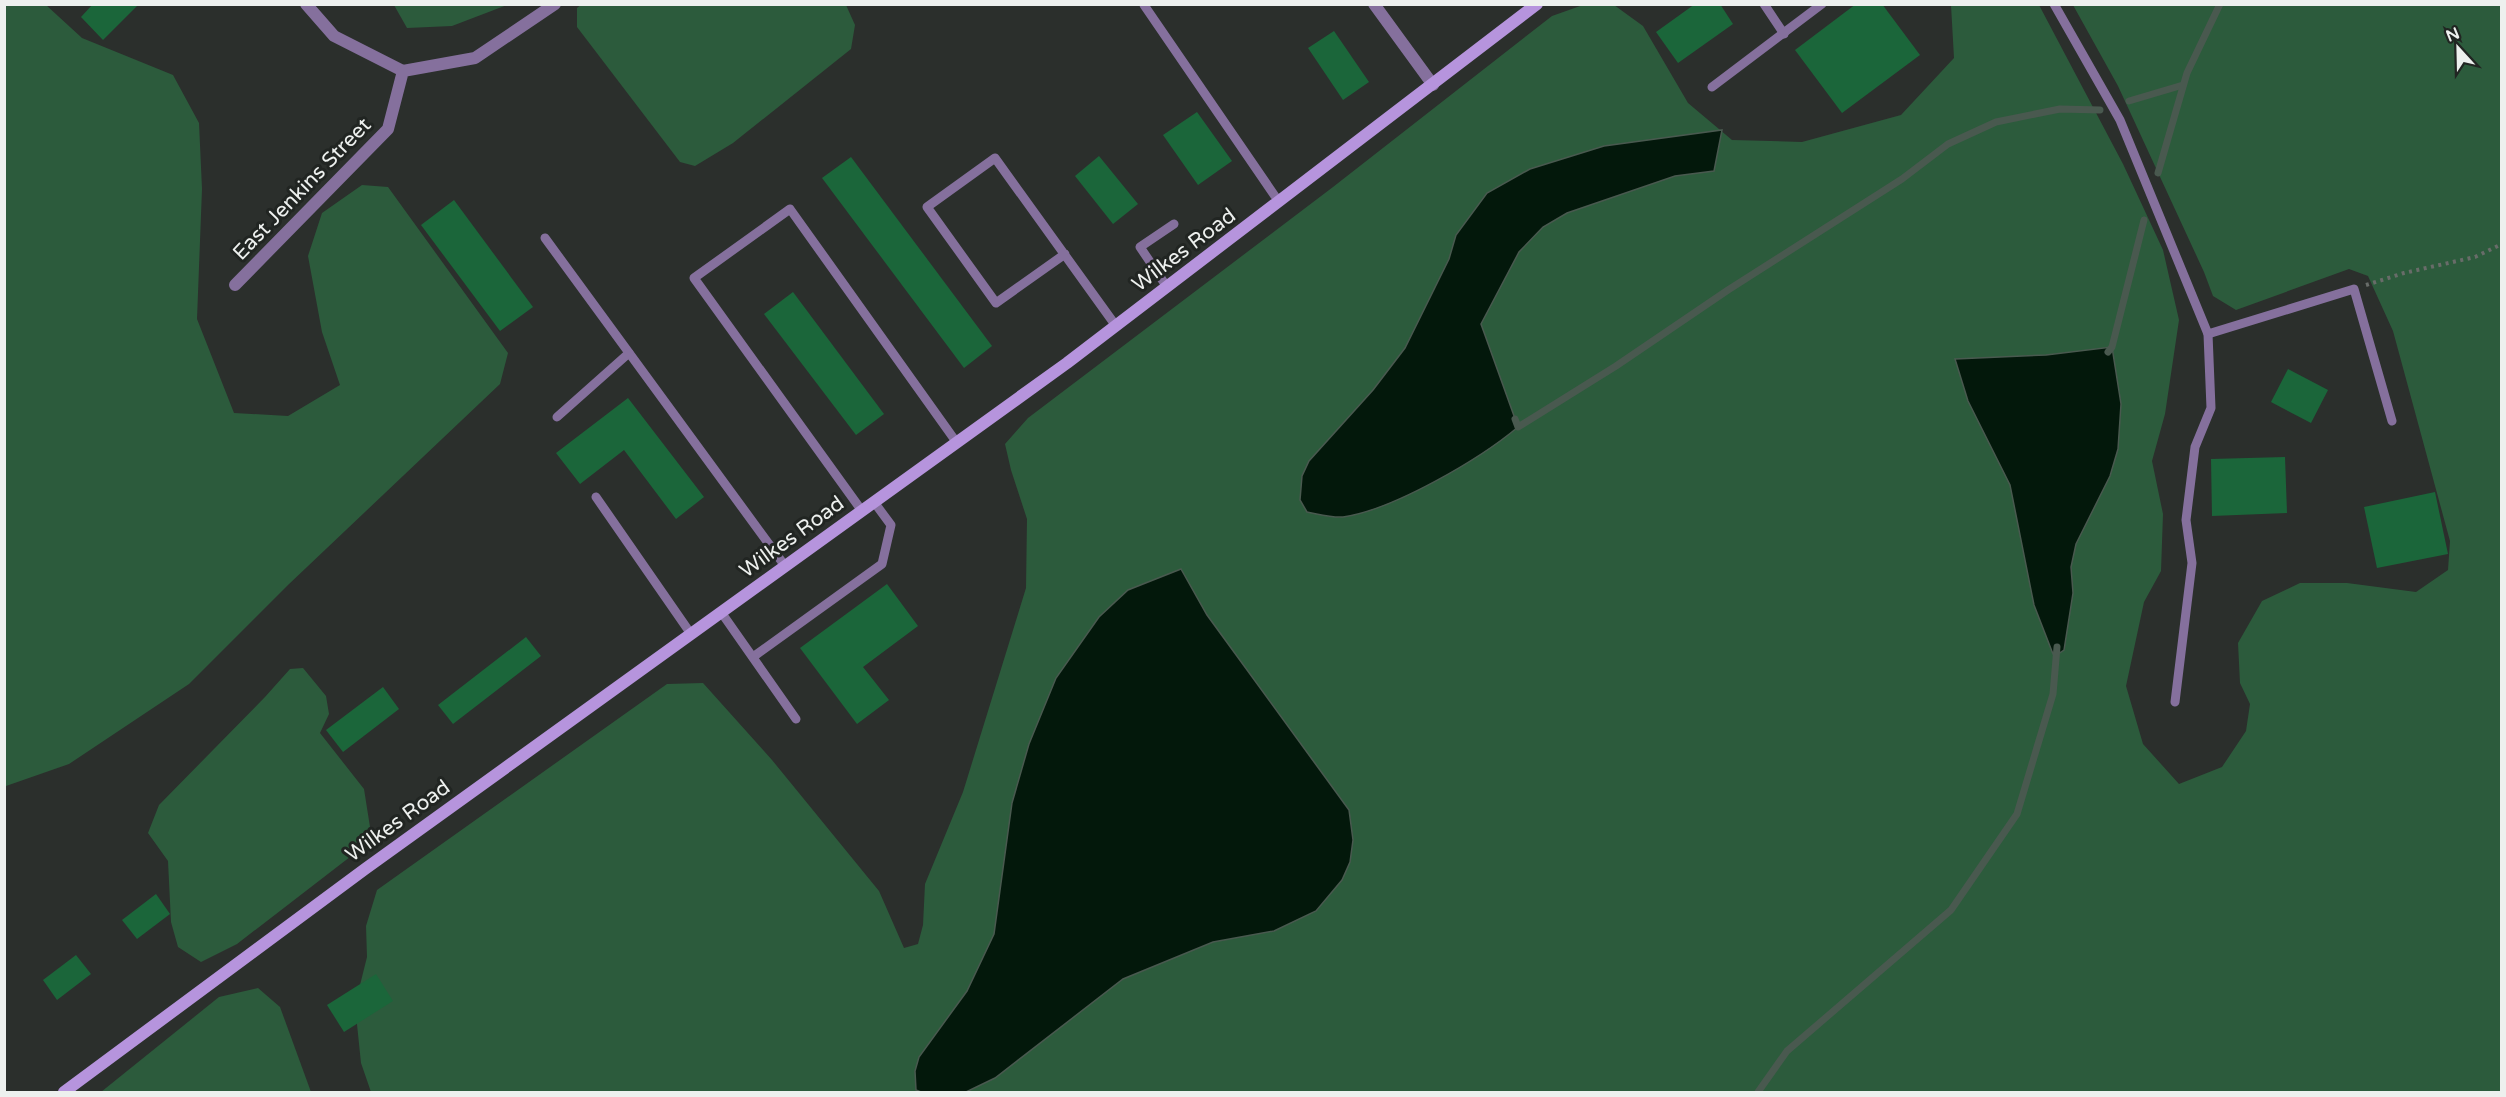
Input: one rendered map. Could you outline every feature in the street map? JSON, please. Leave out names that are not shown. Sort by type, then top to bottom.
[{"type":"street","points":[[306,4],[334,36],[403,71],[475,58],[555,4]]},
{"type":"street","points":[[1374,4],[1433,85]]},
{"type":"street","name":"Wilkes Road","points":[[64,1092],[355,876],[1116,326],[1537,4]]},
{"type":"street","name":"East Jenkins Street","points":[[235,285],[388,129],[403,71]]},
{"type":"lane","points":[[1764,4],[1784,34]]},
{"type":"lane","points":[[1712,87],[1822,4]]},
{"type":"lane","points":[[2054,4],[2120,120],[2208,334],[2211,408],[2195,447],[2186,520],[2192,563],[2175,702]]},
{"type":"lane","points":[[1144,5],[1279,202]]},
{"type":"lane","points":[[1065,254],[996,303],[927,207],[995,158],[1065,254],[1116,326]]},
{"type":"lane","points":[[862,511],[694,278],[790,209],[957,442]]},
{"type":"lane","points":[[1167,287],[1140,247],[1174,224]]},
{"type":"lane","points":[[545,238],[785,566]]},
{"type":"lane","points":[[2208,334],[2354,289],[2392,421]]},
{"type":"lane","points":[[557,417],[629,353]]},
{"type":"lane","points":[[596,497],[691,634]]},
{"type":"lane","points":[[753,657],[882,564],[891,525],[874,502]]},
{"type":"lane","points":[[721,612],[796,719]]},
{"type":"path","points":[[2354,289],[2404,273],[2475,257],[2502,244]]},
{"type":"green space","points":[[582,4],[846,5],[855,25],[851,49],[733,143],[695,166],[680,162],[577,27],[577,8]]},
{"type":"green space","points":[[4,5],[46,5],[82,38],[173,75],[199,123],[202,189],[197,319],[234,413],[288,416],[340,385],[322,332],[308,256],[322,213],[362,185],[388,187],[508,353],[500,384],[288,585],[189,684],[69,764],[6,786],[4,785]]},
{"type":"green space","points":[[394,5],[507,5],[452,26],[407,28]]},
{"type":"green space","points":[[1583,5],[1614,5],[1643,26],[1688,103],[1732,140],[1802,142],[1901,115],[1954,58],[1951,5],[2039,5],[2123,164],[2163,250],[2179,320],[2165,414],[2152,461],[2163,514],[2161,571],[2144,602],[2126,686],[2143,744],[2179,784],[2222,767],[2246,731],[2250,704],[2240,683],[2238,643],[2262,601],[2300,583],[2347,583],[2416,592],[2448,570],[2450,541],[2393,331],[2368,276],[2349,269],[2236,310],[2213,296],[2118,86],[2073,5],[2501,5],[2501,1092],[371,1092],[361,1063],[355,1005],[367,957],[366,926],[377,890],[667,684],[703,683],[772,760],[879,891],[904,948],[918,944],[923,925],[925,884],[963,792],[1026,588],[1027,519],[1005,444],[1028,418],[1333,187],[1552,16]]},
{"type":"green space","points":[[303,668],[326,696],[329,714],[320,733],[364,789],[370,827],[359,850],[237,944],[201,962],[178,947],[171,922],[168,861],[148,833],[159,805],[290,669]]},
{"type":"green space","points":[[258,988],[280,1007],[311,1092],[101,1092],[219,997]]},
{"type":"shaded area","points":[[1722,130],[1714,171],[1675,176],[1567,213],[1543,227],[1519,252],[1481,324],[1518,427],[1459,468],[1386,504],[1343,517],[1307,512],[1300,500],[1302,476],[1309,461],[1373,390],[1405,348],[1449,259],[1456,235],[1487,193],[1530,169],[1604,146]]},
{"type":"shaded area","points":[[2112,347],[2121,404],[2118,449],[2110,476],[2076,544],[2071,567],[2073,593],[2064,650],[2053,654],[2034,605],[2010,485],[1968,401],[1955,359],[2046,355]]},
{"type":"shaded area","points":[[1181,569],[1207,615],[1349,810],[1353,840],[1350,862],[1342,880],[1316,911],[1274,931],[1213,942],[1123,979],[995,1078],[966,1092],[916,1090],[915,1071],[919,1057],[967,991],[994,934],[1012,803],[1029,744],[1056,678],[1099,617],[1128,590]]},
{"type":"building","points":[[93,4],[139,4],[103,40],[81,17]]},
{"type":"building","points":[[1695,4],[1720,4],[1733,24],[1678,63],[1656,32]]},
{"type":"building","points":[[1856,4],[1882,4],[1920,55],[1842,113],[1795,50]]},
{"type":"building","points":[[1334,31],[1369,82],[1343,100],[1308,48]]},
{"type":"building","points":[[1197,112],[1232,161],[1198,185],[1163,135]]},
{"type":"building","points":[[1099,156],[1138,204],[1113,224],[1075,176]]},
{"type":"building","points":[[851,157],[992,346],[964,368],[822,178]]},
{"type":"building","points":[[454,200],[533,307],[500,331],[421,225]]},
{"type":"building","points":[[793,292],[884,414],[856,435],[764,314]]},
{"type":"building","points":[[2288,369],[2328,390],[2311,423],[2271,402]]},
{"type":"building","points":[[628,398],[704,497],[676,519],[624,450],[580,484],[556,453]]},
{"type":"building","points":[[2285,457],[2287,513],[2212,516],[2211,459]]},
{"type":"building","points":[[2435,492],[2448,554],[2377,568],[2364,507]]},
{"type":"building","points":[[887,584],[918,626],[863,667],[889,700],[857,724],[800,648]]},
{"type":"building","points":[[526,637],[541,656],[453,724],[438,705]]},
{"type":"building","points":[[383,687],[399,709],[343,752],[326,730]]},
{"type":"building","points":[[156,894],[170,914],[137,939],[122,920]]},
{"type":"building","points":[[76,955],[91,974],[57,1000],[43,980]]},
{"type":"building","points":[[376,974],[393,1001],[344,1032],[327,1005]]},
{"type":"waterway","points":[[2158,173],[2187,73],[2220,4]]},
{"type":"waterway","points":[[2129,101],[2183,85]]},
{"type":"waterway","points":[[1515,419],[1518,427],[1616,366],[1728,290],[1902,179],[1948,144],[1996,122],[2060,109],[2100,110]]},
{"type":"waterway","points":[[2108,352],[2112,347],[2144,220]]},
{"type":"waterway","points":[[1758,1092],[1787,1051],[1951,910],[2017,814],[2053,694],[2057,647]]}]
